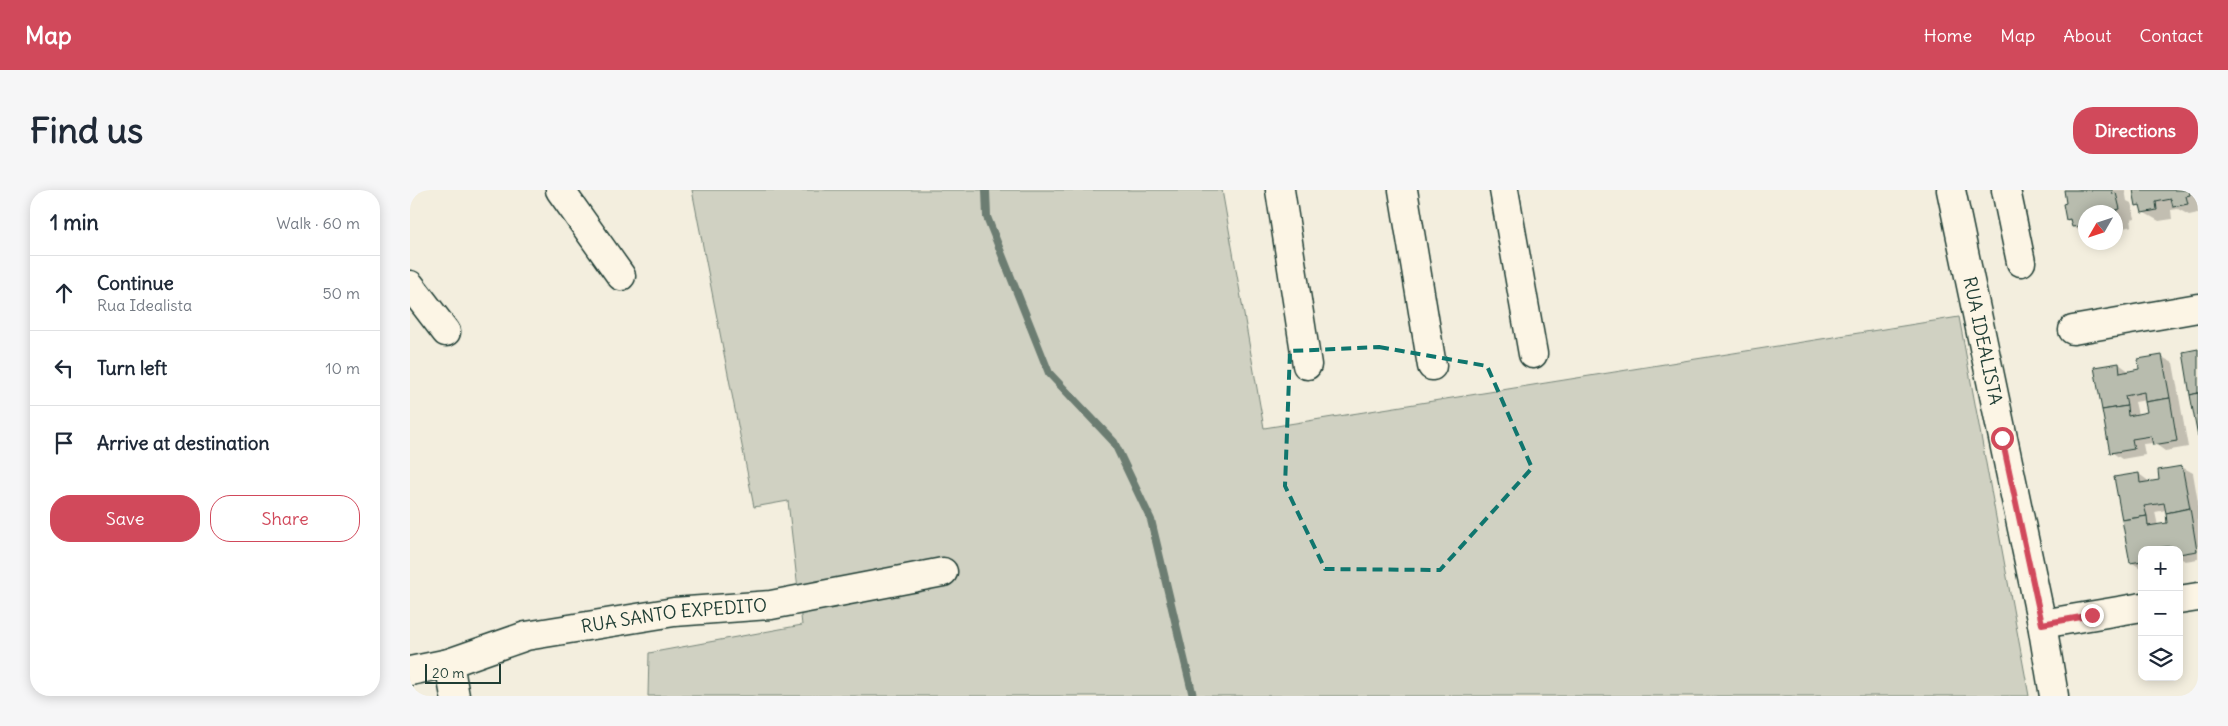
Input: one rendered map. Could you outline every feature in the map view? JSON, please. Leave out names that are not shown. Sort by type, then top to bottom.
[{"type":"street","points":[[560,190],[621,276]]},
{"type":"street","points":[[1280,190],[1306,365]]},
{"type":"street","points":[[1403,190],[1432,366]]},
{"type":"street","points":[[1504,190],[1533,354]]},
{"type":"street","name":"RUA IDEALISTA","points":[[1951,190],[2042,624],[2054,696]]},
{"type":"street","points":[[2006,190],[2021,262]]},
{"type":"street","points":[[410,284],[446,332]]},
{"type":"street","points":[[2074,330],[2198,308]]},
{"type":"street","name":"RUA SANTO EXPEDITO","points":[[410,671],[449,663],[535,634],[674,612],[771,605],[943,572]]},
{"type":"street","points":[[2183,599],[2198,597]]},
{"type":"street","points":[[2042,624],[2138,608]]},
{"type":"street","points":[[449,663],[455,696]]},
{"type":"highlighted area","points":[[1379,347],[1487,366],[1532,468],[1440,570],[1325,569],[1285,486],[1290,351]]},
{"type":"shaded area","points":[[692,190],[1222,190],[1264,428],[1959,317],[2029,696],[648,696],[649,653],[802,625],[788,501],[754,507]]},
{"type":"building","points":[[2064,190],[2112,190],[2113,194],[2116,193],[2119,205],[2078,205],[2078,226],[2072,227],[2070,219],[2066,220],[2063,204],[2066,203]]},
{"type":"building","points":[[2133,190],[2189,190],[2190,195],[2186,196],[2188,204],[2173,207],[2171,199],[2156,202],[2157,210],[2142,213],[2140,205],[2136,206]]},
{"type":"building","points":[[2198,349],[2198,393],[2190,395],[2183,352]]},
{"type":"building","points":[[2162,355],[2170,398],[2145,402],[2144,392],[2125,396],[2127,406],[2102,410],[2094,367],[2119,363],[2120,373],[2139,369],[2138,359]]},
{"type":"building","points":[[2198,393],[2198,437],[2190,395]]},
{"type":"building","points":[[2170,398],[2177,441],[2153,445],[2151,436],[2132,439],[2134,449],[2110,453],[2102,410],[2127,406],[2128,416],[2147,412],[2145,402]]},
{"type":"building","points":[[2182,466],[2190,508],[2166,513],[2164,503],[2144,506],[2147,516],[2122,520],[2114,477],[2139,473],[2140,483],[2159,480],[2158,470]]},
{"type":"building","points":[[2190,508],[2197,551],[2183,553],[2183,546],[2138,546],[2138,562],[2130,563],[2122,520],[2147,516],[2148,526],[2167,523],[2166,513]]},
{"type":"waterway","points":[[986,190],[987,217],[1049,373],[1114,442],[1151,520],[1193,696]]},
{"type":"route","points":[[2002,438],[2042,624],[2092,615]]}]
